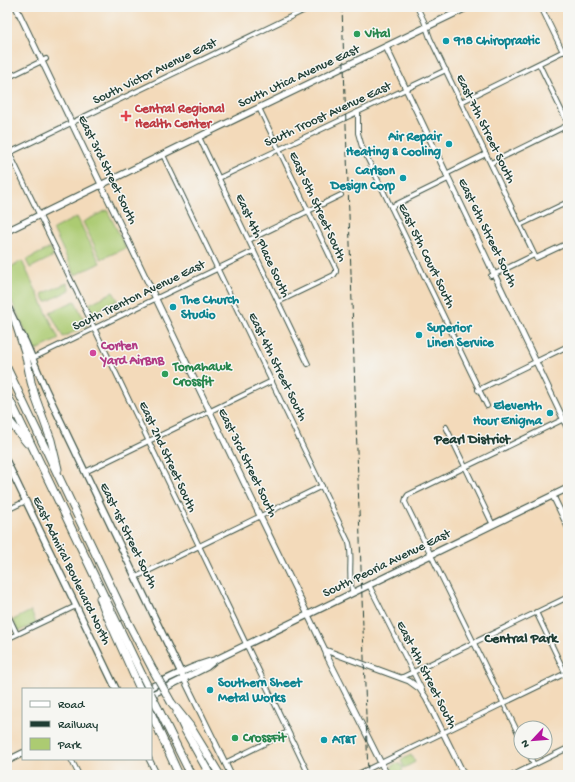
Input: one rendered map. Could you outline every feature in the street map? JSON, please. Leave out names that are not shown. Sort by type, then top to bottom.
[{"type":"highway","points":[[16,324],[25,352],[36,399],[51,440],[62,485]]},
{"type":"highway","points":[[7,368],[127,620],[210,775]]},
{"type":"highway","points":[[7,394],[92,571],[139,677],[147,688]]},
{"type":"highway","points":[[7,418],[35,453]]},
{"type":"highway","points":[[139,677],[140,688]]},
{"type":"highway","points":[[152,696],[192,775]]},
{"type":"highway","points":[[171,702],[190,726],[220,775]]},
{"type":"highway","points":[[152,715],[179,775]]},
{"type":"highway","points":[[170,755],[175,775]]},
{"type":"main road","name":"South Utica Avenue East","points":[[8,231],[468,7]]},
{"type":"main road","name":"East 1st Street South","points":[[7,306],[26,343],[45,388],[184,679]]},
{"type":"main road","name":"East Admiral Boulevard North","points":[[7,462],[116,688]]},
{"type":"main road","name":"South Peoria Avenue East","points":[[150,688],[172,676],[206,662],[215,660],[568,488]]},
{"type":"main road","name":"South Peoria Avenue East","points":[[152,694],[184,679],[208,666],[215,660]]},
{"type":"main road","points":[[7,761],[22,754]]},
{"type":"street","name":"East 3rd Street South","points":[[16,7],[44,60],[101,185],[327,656],[387,775]]},
{"type":"street","name":"South Victor Avenue East","points":[[8,154],[311,7]]},
{"type":"street","name":"East 7th Street South","points":[[417,7],[535,256]]},
{"type":"street","points":[[541,7],[563,52]]},
{"type":"street","name":"East 6th Street South","points":[[386,47],[492,275],[566,418],[568,429]]},
{"type":"street","points":[[461,102],[568,49]]},
{"type":"street","points":[[7,78],[44,60]]},
{"type":"street","points":[[491,163],[568,125],[539,64]]},
{"type":"street","name":"South Troost Avenue East","points":[[219,178],[446,70]]},
{"type":"street","name":"East 5th Street South","points":[[259,108],[336,269],[334,275],[278,302]]},
{"type":"street","name":"East 5th Court South","points":[[358,112],[358,133],[360,140],[478,390],[487,406]]},
{"type":"street","name":"East 4th Place South","points":[[199,137],[308,364]]},
{"type":"street","name":"East 2nd Street South","points":[[7,148],[8,154],[149,441],[309,775]]},
{"type":"street","points":[[391,207],[486,154]]},
{"type":"street","name":"East 4th Street South","points":[[163,155],[349,543],[351,550],[350,586],[353,593]]},
{"type":"street","points":[[248,240],[341,195]]},
{"type":"street","points":[[520,225],[568,202]]},
{"type":"street","points":[[492,275],[568,243]]},
{"type":"street","name":"South Trenton Avenue East","points":[[33,358],[254,251]]},
{"type":"street","points":[[478,390],[568,346]]},
{"type":"street","points":[[85,472],[272,381]]},
{"type":"street","points":[[513,722],[405,502],[408,495],[566,418]]},
{"type":"street","points":[[446,426],[493,525]]},
{"type":"street","points":[[136,577],[322,486]]},
{"type":"street","points":[[553,496],[568,526]]},
{"type":"street","points":[[7,510],[26,501]]},
{"type":"street","name":"East 4th Street South","points":[[369,585],[464,775]]},
{"type":"street","points":[[401,678],[568,597]]},
{"type":"street","points":[[7,639],[76,606]]},
{"type":"street","points":[[536,612],[567,672],[568,679]]},
{"type":"street","points":[[7,613],[17,634]]},
{"type":"street","points":[[325,650],[412,683],[417,686],[426,698]]},
{"type":"street","points":[[356,775],[567,672]]},
{"type":"street","name":"East 1st Street South","points":[[184,679],[231,775]]},
{"type":"street","points":[[225,763],[288,732]]},
{"type":"street","points":[[513,775],[568,748]]},
{"type":"street","points":[[72,760],[79,775]]},
{"type":"street","points":[[150,760],[157,775]]},
{"type":"street","points":[[532,760],[534,765]]},
{"type":"green space","points":[[107,210],[126,248],[101,259],[83,222]]},
{"type":"green space","points":[[77,217],[100,263],[75,275],[53,229]]},
{"type":"green space","points":[[50,248],[54,256],[30,268],[26,260]]},
{"type":"green space","points":[[22,261],[59,339],[35,351],[7,291],[7,269]]},
{"type":"green space","points":[[67,283],[70,290],[46,302],[42,294]]},
{"type":"green space","points":[[113,292],[118,300],[93,313],[89,304]]},
{"type":"green space","points":[[75,301],[87,326],[63,337],[50,312]]},
{"type":"green space","points":[[31,611],[36,623],[20,631],[18,630],[13,620]]},
{"type":"green space","points":[[411,755],[415,762],[404,768],[401,760]]},
{"type":"green space","points":[[395,764],[399,764],[401,765],[401,773],[395,774],[392,771],[392,767]]},
{"type":"railway","points":[[342,7],[368,775]]},
{"type":"place","name":"Vital","points":[[357,34]]},
{"type":"place","name":"918 Chiropractic","points":[[446,41]]},
{"type":"place","name":"Central Regional Health Center","points":[[126,116]]},
{"type":"place","name":"Air Repair Heating & Cooling","points":[[449,144]]},
{"type":"place","name":"Carlson Design Corp","points":[[403,178]]},
{"type":"place","name":"The Church Studio","points":[[173,307]]},
{"type":"place","name":"Superior Linen Service","points":[[419,335]]},
{"type":"place","name":"Corten Yard AirBnB","points":[[93,353]]},
{"type":"place","name":"Tomahawk Crossfit","points":[[165,374]]},
{"type":"place","name":"Eleventh Hour Enigma","points":[[550,413]]},
{"type":"place","name":"Southern Sheet Metal Works","points":[[210,690]]},
{"type":"place","name":"CrossFit","points":[[235,738]]},
{"type":"place","name":"AT&T","points":[[324,740]]},
{"type":"district","name":"Pearl District","points":[[472,440]]},
{"type":"district","name":"Central Park","points":[[521,639]]}]
